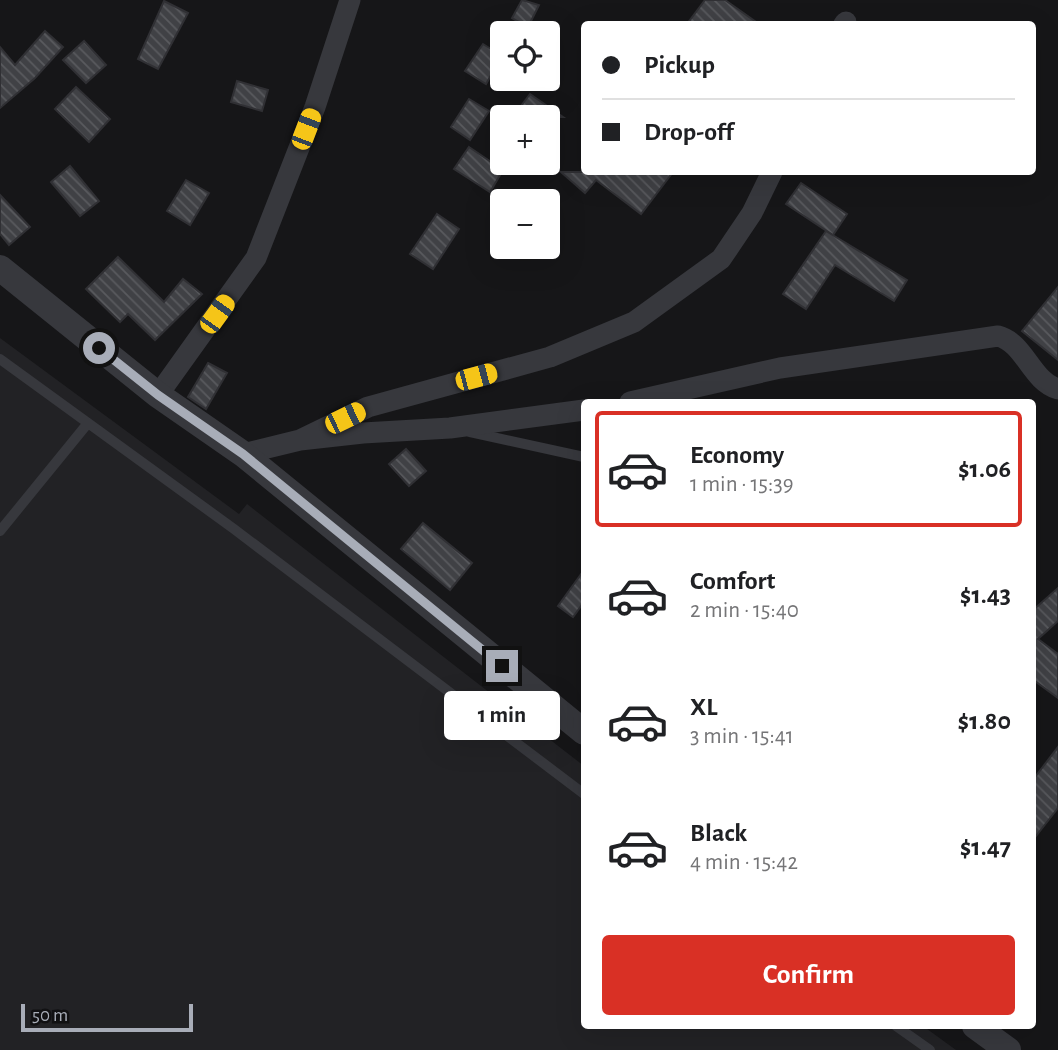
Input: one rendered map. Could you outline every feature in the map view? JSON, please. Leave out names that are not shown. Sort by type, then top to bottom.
[{"type":"street","points":[[158,395],[256,258],[315,107],[350,0]]},
{"type":"street","points":[[300,440],[368,407],[550,357],[634,322],[721,259],[752,213],[771,175]]},
{"type":"street","points":[[0,268],[158,395],[243,454],[581,730]]},
{"type":"street","points":[[644,399],[780,368],[998,336],[1009,339],[1046,385],[1058,389]]},
{"type":"street","points":[[243,454],[300,440],[450,428],[581,410]]},
{"type":"street","points":[[979,1029],[1008,1050]]},
{"type":"lane","points":[[0,359],[234,529],[581,792]]},
{"type":"lane","points":[[0,531],[88,423]]},
{"type":"lane","points":[[450,428],[581,456]]},
{"type":"lane","points":[[900,1029],[930,1050]]},
{"type":"shaded area","points":[[0,338],[239,514],[247,504],[581,764],[581,1029],[927,1029],[956,1050],[0,1050]]},
{"type":"building","points":[[522,0],[539,5],[531,21],[517,21],[512,18]]},
{"type":"building","points":[[705,0],[725,0],[755,21],[689,21]]},
{"type":"building","points":[[164,1],[188,13],[158,69],[138,59]]},
{"type":"building","points":[[45,31],[63,47],[35,78],[0,108],[0,47],[15,65]]},
{"type":"building","points":[[84,41],[106,65],[86,83],[63,60]]},
{"type":"building","points":[[483,44],[490,48],[490,77],[486,84],[465,71]]},
{"type":"building","points":[[237,81],[268,90],[262,111],[231,102]]},
{"type":"building","points":[[76,87],[110,119],[89,142],[55,109]]},
{"type":"building","points":[[530,94],[546,105],[522,105]]},
{"type":"building","points":[[469,99],[489,111],[470,140],[451,127]]},
{"type":"building","points":[[469,147],[490,161],[490,175],[500,175],[490,192],[454,169]]},
{"type":"building","points":[[70,166],[99,201],[80,216],[51,182]]},
{"type":"building","points":[[561,172],[581,172],[581,175],[671,175],[641,214],[596,180],[585,193]]},
{"type":"building","points":[[186,180],[209,193],[190,225],[167,211]]},
{"type":"building","points":[[801,183],[847,214],[833,235],[786,204]]},
{"type":"building","points":[[0,195],[30,227],[9,245],[0,234]]},
{"type":"building","points":[[437,214],[459,229],[433,269],[410,254]]},
{"type":"building","points":[[826,231],[907,280],[894,301],[835,265],[806,309],[783,294]]},
{"type":"building","points":[[118,257],[164,302],[183,279],[202,294],[155,340],[128,314],[120,322],[86,289]]},
{"type":"building","points":[[1058,287],[1058,360],[1022,331]]},
{"type":"building","points":[[208,363],[227,373],[206,409],[188,397]]},
{"type":"building","points":[[406,449],[426,471],[409,486],[389,464]]},
{"type":"building","points":[[423,523],[472,563],[450,590],[401,549]]},
{"type":"building","points":[[581,574],[581,606],[573,617],[558,606]]},
{"type":"building","points":[[1058,588],[1058,621],[1038,639],[1058,654],[1058,698],[1036,682],[1036,607]]},
{"type":"building","points":[[1058,747],[1058,808],[1036,836],[1036,776]]},
{"type":"route","points":[[99,348],[158,395],[243,454],[502,666]]}]
